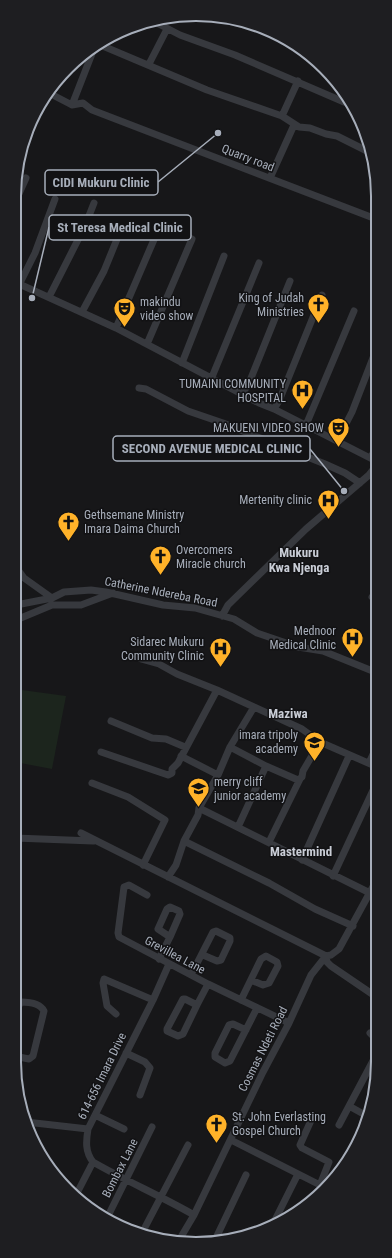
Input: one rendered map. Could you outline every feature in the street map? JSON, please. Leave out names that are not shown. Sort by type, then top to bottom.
[{"type":"street","points":[[159,25],[341,98]]},
{"type":"street","points":[[149,64],[167,29]]},
{"type":"street","points":[[103,48],[149,64],[154,69],[282,116],[294,125],[337,136],[365,150]]},
{"type":"street","points":[[72,104],[92,55]]},
{"type":"street","points":[[282,116],[298,81]]},
{"type":"street","name":"Quarry road","points":[[53,95],[72,104],[83,104],[92,110],[371,217]]},
{"type":"street","points":[[270,178],[294,125]]},
{"type":"street","points":[[21,189],[26,178]]},
{"type":"street","points":[[21,279],[35,253],[55,199]]},
{"type":"street","points":[[49,297],[85,226],[94,202]]},
{"type":"street","points":[[82,312],[104,271],[124,222]]},
{"type":"street","points":[[116,328],[159,228]]},
{"type":"street","points":[[147,344],[192,240]]},
{"type":"street","points":[[182,363],[224,256]]},
{"type":"street","points":[[212,377],[259,263]]},
{"type":"street","points":[[242,394],[249,383],[290,281]]},
{"type":"street","points":[[21,285],[116,328],[259,403],[371,458]]},
{"type":"street","points":[[274,409],[279,402],[322,295]]},
{"type":"street","points":[[306,425],[354,311]]},
{"type":"street","points":[[337,441],[352,412],[371,363]]},
{"type":"street","points":[[139,388],[146,389],[188,411],[223,423],[325,464],[345,473],[360,483]]},
{"type":"street","points":[[222,616],[228,605],[306,529],[360,483],[371,471]]},
{"type":"street","points":[[21,574],[24,578],[52,598]]},
{"type":"street","name":"Catherine Ndereba Road","points":[[21,603],[52,598],[64,592],[91,590],[113,593],[163,605],[194,608],[234,619],[257,633],[298,647],[323,651],[371,670]]},
{"type":"street","points":[[21,618],[52,605],[81,606],[113,593]]},
{"type":"street","points":[[141,659],[159,664],[177,674],[254,706],[302,729],[320,742],[371,765]]},
{"type":"street","points":[[101,752],[168,775],[172,773],[172,769],[181,756],[217,690]]},
{"type":"street","points":[[168,877],[176,865],[184,841],[198,815],[199,808],[218,775],[230,747],[254,706]]},
{"type":"street","points":[[111,721],[152,738],[166,740],[185,747]]},
{"type":"street","points":[[269,842],[300,778],[320,742]]},
{"type":"street","points":[[230,747],[294,779],[300,778]]},
{"type":"street","points":[[181,756],[218,775]]},
{"type":"street","points":[[302,860],[349,756]]},
{"type":"street","points":[[238,827],[266,766]]},
{"type":"street","points":[[92,783],[128,797],[165,820],[143,865]]},
{"type":"street","points":[[333,876],[371,795]]},
{"type":"street","points":[[199,808],[269,842],[333,876],[370,893]]},
{"type":"street","points":[[82,834],[326,956],[327,962],[331,966],[371,993]]},
{"type":"street","points":[[21,838],[96,841]]},
{"type":"street","points":[[184,841],[269,883],[315,909],[353,926]]},
{"type":"street","name":"Grevillea Lane","points":[[146,895],[129,886],[124,887],[118,935],[121,939],[208,984],[289,1023]]},
{"type":"street","name":"Cosmas Ndeti Road","points":[[184,1237],[194,1214],[263,1072],[289,1023],[311,975],[326,956],[331,955],[339,949],[370,893]]},
{"type":"street","points":[[159,959],[170,937]]},
{"type":"street","points":[[191,975],[203,955]]},
{"type":"street","name":"614-656 Imara Drive","points":[[93,1162],[89,1158],[86,1145],[88,1129],[153,1000],[169,964]]},
{"type":"street","points":[[114,1012],[107,1006],[103,983],[106,978],[153,1000]]},
{"type":"street","points":[[241,1000],[252,980]]},
{"type":"street","points":[[198,1005],[185,999],[181,1000],[166,1030],[178,1036],[182,1035],[198,1005],[208,984]]},
{"type":"street","points":[[21,1004],[23,1002],[39,1005],[44,1011],[33,1056],[29,1059],[21,1057]]},
{"type":"street","points":[[246,1030],[233,1024],[229,1025],[215,1053],[215,1057],[225,1063],[230,1061],[246,1030],[257,1008]]},
{"type":"street","points":[[126,1053],[144,1062],[150,1068],[140,1095]]},
{"type":"street","points":[[339,1125],[371,1063]]},
{"type":"street","points":[[349,1106],[363,1114]]},
{"type":"street","points":[[95,1115],[124,1129]]},
{"type":"street","points":[[313,1116],[300,1145],[302,1148],[329,1162],[323,1183]]},
{"type":"street","points":[[32,1123],[88,1129]]},
{"type":"street","name":"Bombax Lane","points":[[109,1214],[152,1127]]},
{"type":"street","points":[[230,1140],[321,1185]]},
{"type":"street","points":[[144,1229],[188,1145]]},
{"type":"street","points":[[78,1191],[93,1162],[194,1214]]},
{"type":"street","points":[[276,1218],[298,1174]]},
{"type":"street","points":[[217,1236],[246,1175]]},
{"type":"shaded area","points":[[22,690],[66,696],[52,769],[21,763]]},
{"type":"place","name":"CIDI Mukuru Clinic","points":[[218,133]]},
{"type":"place","name":"St Teresa Medical Clinic","points":[[32,298]]},
{"type":"place","name":"King of Judah Ministries","points":[[319,324]]},
{"type":"place","name":"makindu video show","points":[[125,328]]},
{"type":"place","name":"TUMAINI COMMUNITY HOSPITAL","points":[[302,410]]},
{"type":"place","name":"MAKUENI VIDEO SHOW","points":[[339,448]]},
{"type":"place","name":"SECOND AVENUE MEDICAL CLINIC","points":[[344,491]]},
{"type":"place","name":"Mertenity clinic","points":[[328,520]]},
{"type":"place","name":"Gethsemane Ministry Imara Daima Church","points":[[68,542]]},
{"type":"place","name":"Overcomers Miracle church","points":[[160,576]]},
{"type":"place","name":"Mednoor Medical Clinic","points":[[352,658]]},
{"type":"place","name":"Sidarec Mukuru Community Clinic","points":[[220,668]]},
{"type":"place","name":"imara tripoly academy","points":[[314,762]]},
{"type":"place","name":"merry cliff junior academy","points":[[199,808]]},
{"type":"place","name":"St. John Everlasting Gospel Church","points":[[216,1144]]},
{"type":"district","name":"Mukuru Kwa Njenga","points":[[299,560]]},
{"type":"district","name":"Maziwa","points":[[288,713]]},
{"type":"district","name":"Mastermind","points":[[301,851]]}]
